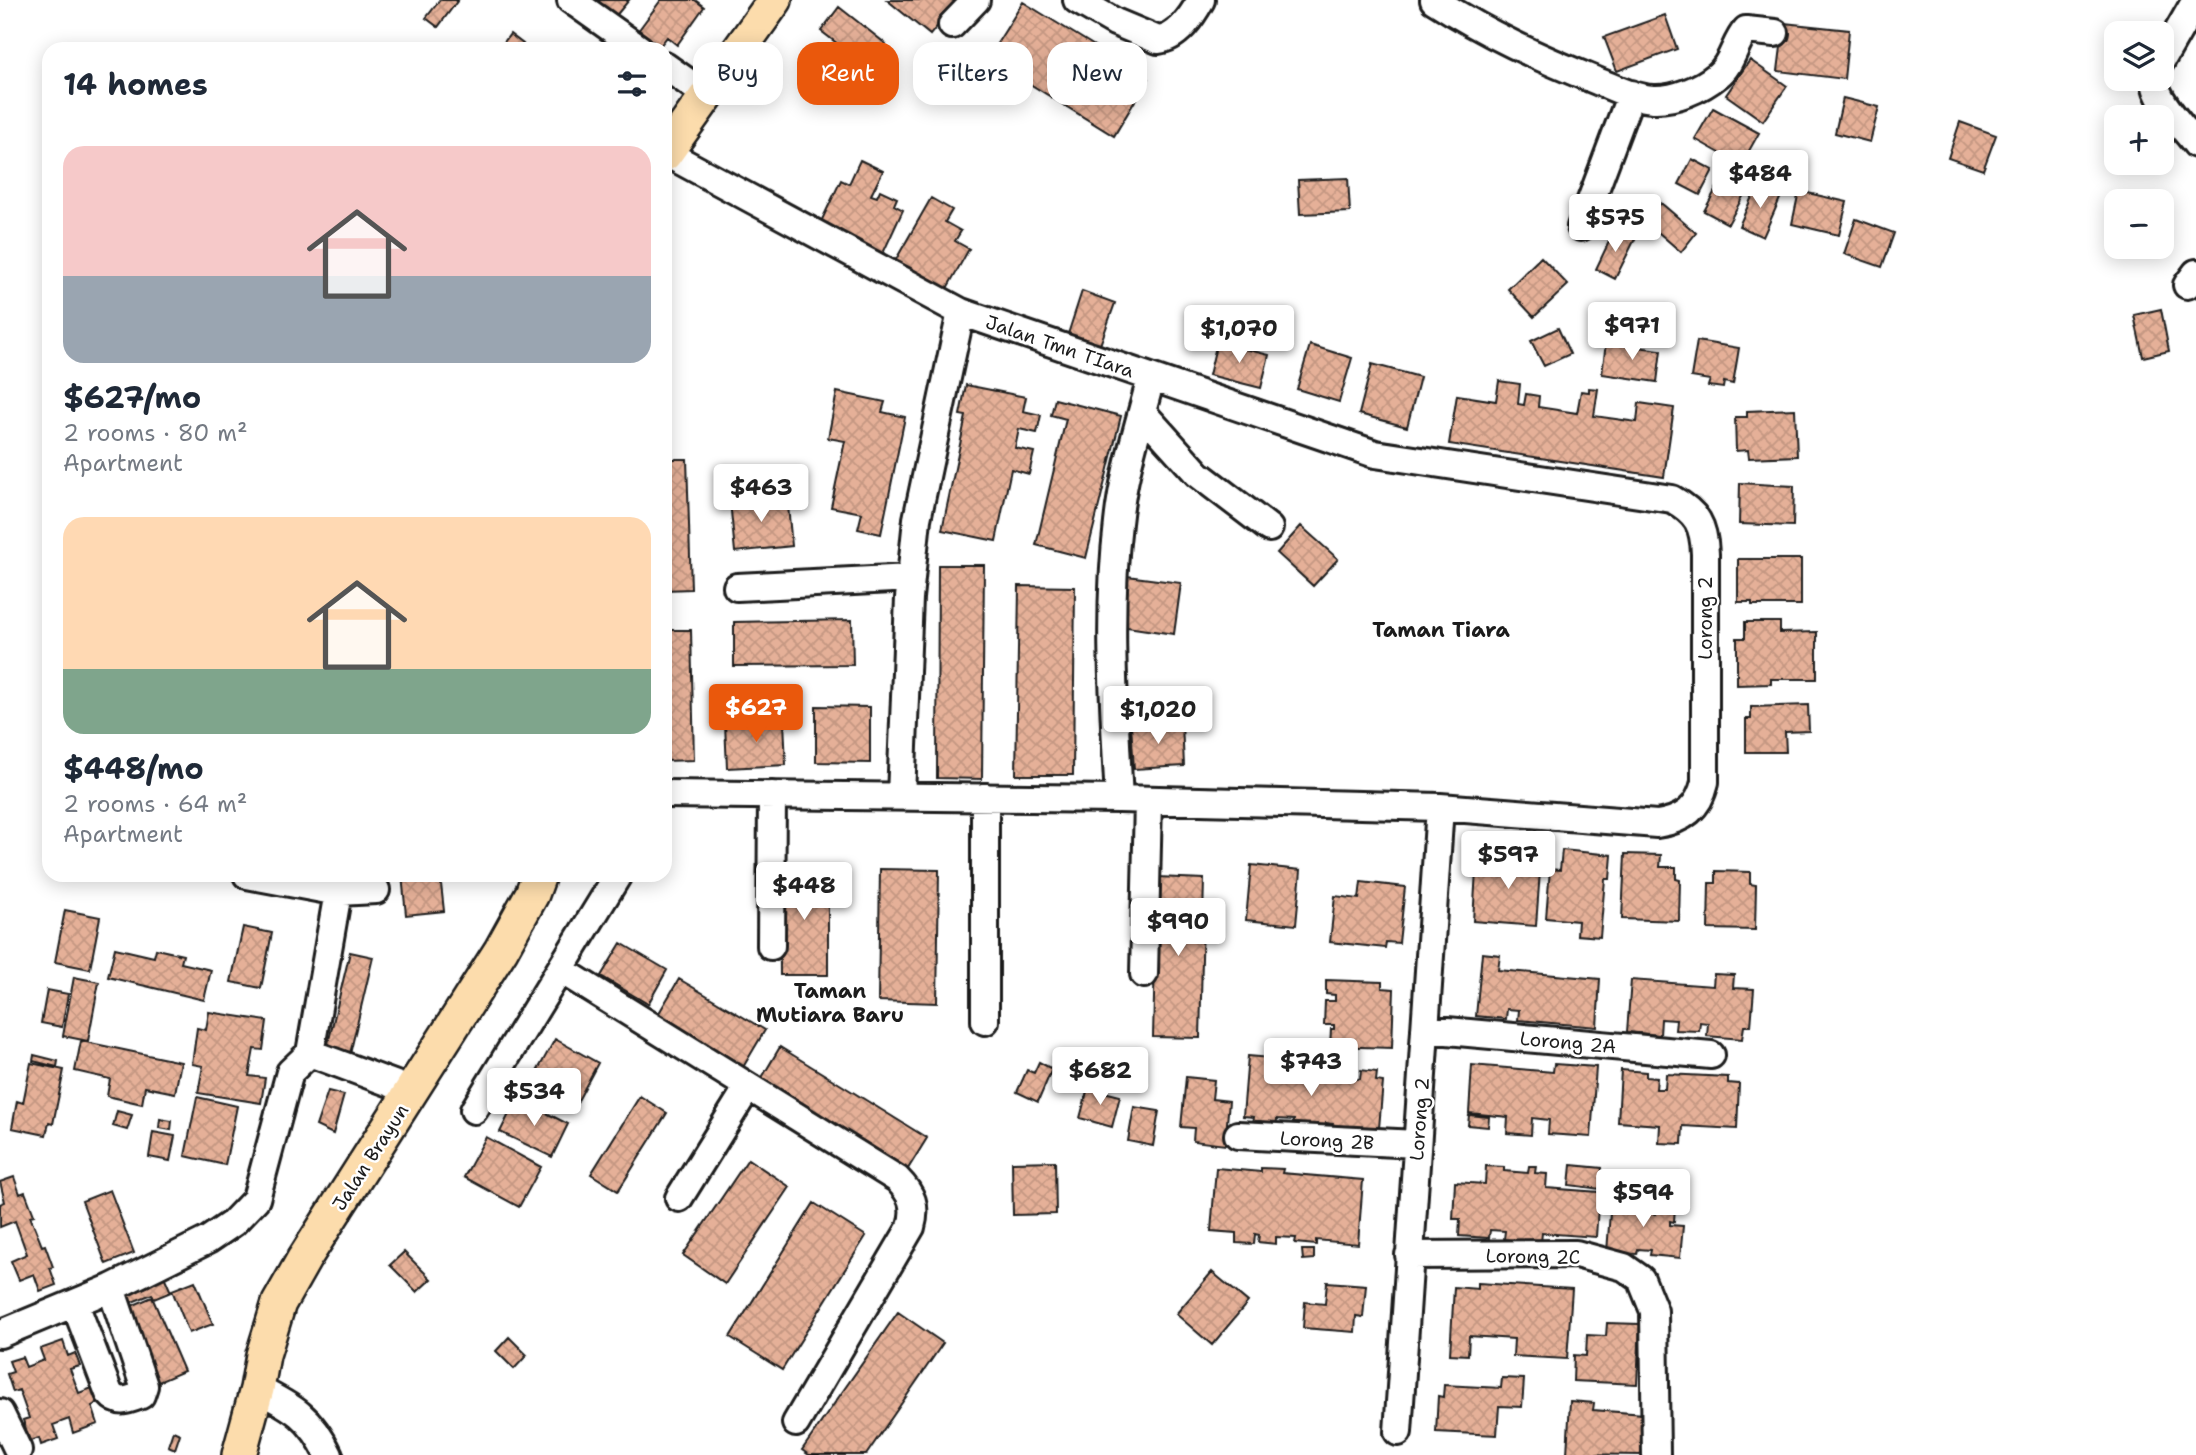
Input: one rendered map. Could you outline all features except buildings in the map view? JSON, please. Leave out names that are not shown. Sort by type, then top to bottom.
[{"type":"main road","points":[[744,42],[775,0]]},
{"type":"main road","points":[[672,144],[699,105]]},
{"type":"main road","name":"Jalan Brayun","points":[[239,1455],[257,1389],[263,1355],[279,1303],[304,1259],[501,950],[536,882]]},
{"type":"street","points":[[571,0],[630,42]]},
{"type":"street","points":[[951,25],[976,0]]},
{"type":"street","points":[[1077,0],[1115,22],[1164,40],[1182,27],[1201,0]]},
{"type":"street","points":[[1434,0],[1480,29],[1536,57],[1631,94],[1652,99],[1684,93],[1719,75],[1729,65],[1743,32],[1749,29],[1775,33]]},
{"type":"street","points":[[2174,37],[2192,3]]},
{"type":"street","points":[[672,71],[693,86]]},
{"type":"street","points":[[2157,91],[2196,144]]},
{"type":"street","points":[[1581,227],[1631,94]]},
{"type":"street","name":"Jalan Tmn TIara","points":[[672,158],[961,312],[1375,454],[1672,499],[1687,508]]},
{"type":"street","points":[[901,796],[911,578],[917,519],[961,312]]},
{"type":"street","points":[[1119,799],[1114,704],[1113,581],[1118,521],[1127,469],[1151,377]]},
{"type":"street","points":[[1142,412],[1198,474],[1269,528]]},
{"type":"street","name":"Lorong 2","points":[[672,794],[1366,803],[1657,824],[1671,822],[1695,807],[1706,782],[1704,537],[1698,520],[1687,508]]},
{"type":"street","points":[[737,587],[911,578]]},
{"type":"street","points":[[771,946],[772,795]]},
{"type":"street","points":[[985,797],[985,1021]]},
{"type":"street","points":[[1144,974],[1148,801]]},
{"type":"street","name":"Lorong 2","points":[[1398,1432],[1440,807]]},
{"type":"street","points":[[284,882],[338,892],[376,890]]},
{"type":"street","points":[[474,1111],[614,882]]},
{"type":"street","points":[[0,1334],[111,1288],[208,1240],[233,1223],[256,1199],[290,1072],[310,1053],[338,892]]},
{"type":"street","points":[[561,970],[897,1179],[909,1191],[915,1213],[911,1227],[796,1423]]},
{"type":"street","name":"Lorong 2A","points":[[1425,1029],[1711,1055]]},
{"type":"street","points":[[310,1053],[412,1091]]},
{"type":"street","points":[[679,1198],[748,1087]]},
{"type":"street","name":"Lorong 2B","points":[[1238,1135],[1417,1144]]},
{"type":"street","name":"Lorong 2C","points":[[1409,1255],[1576,1254],[1624,1268],[1641,1279],[1654,1311],[1656,1455]]},
{"type":"street","points":[[75,1304],[109,1393],[114,1399],[124,1402],[141,1395],[144,1386],[111,1288]]},
{"type":"street","points":[[257,1389],[293,1407],[311,1425],[329,1455]]},
{"type":"street","points":[[0,1413],[18,1450]]},
{"type":"district","name":"Taman Tiara","points":[[1441,630]]},
{"type":"district","name":"Taman Mutiara Baru","points":[[830,1003]]}]
